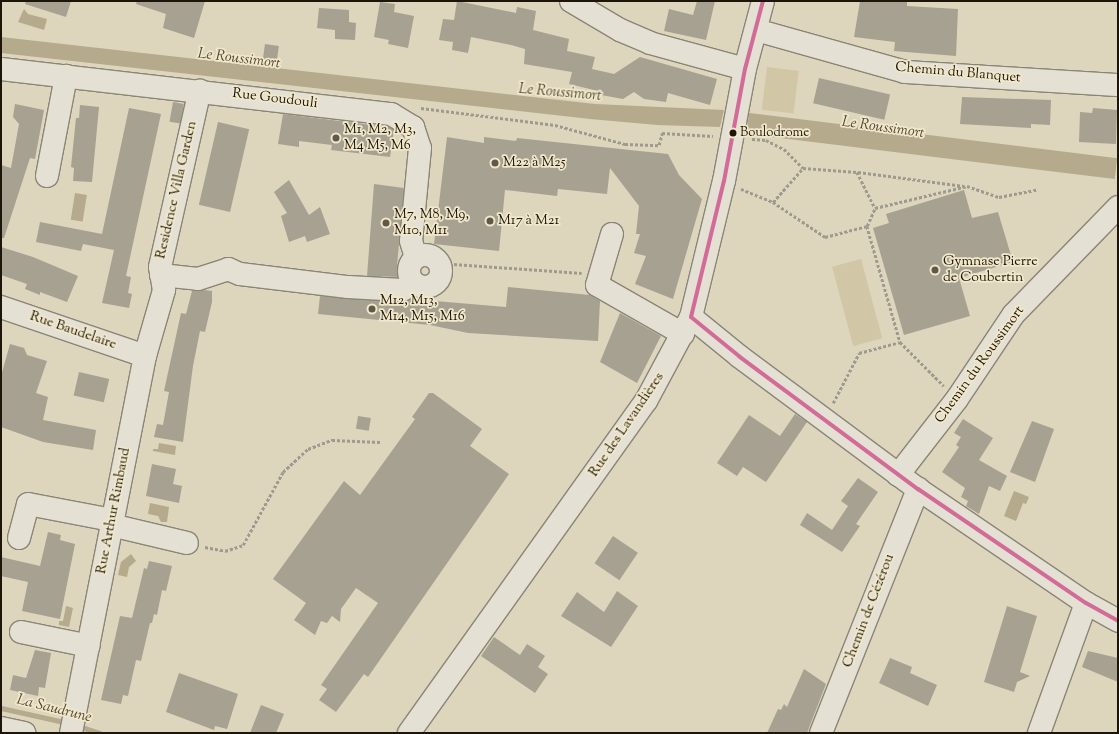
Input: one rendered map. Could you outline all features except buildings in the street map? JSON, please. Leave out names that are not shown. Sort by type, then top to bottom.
[{"type":"street","points":[[571,1],[620,30],[650,43],[745,68]]},
{"type":"street","name":"Rue des Lavandières","points":[[409,733],[646,401],[687,325],[732,136],[745,68],[763,1]]},
{"type":"street","name":"Chemin du Blanquet","points":[[756,30],[905,72],[1118,85]]},
{"type":"street","name":"Rue Goudouli","points":[[2,70],[200,90],[391,114],[413,127],[420,148],[411,241],[416,257]]},
{"type":"street","points":[[47,176],[66,76]]},
{"type":"street","name":"Residence Villa Garden","points":[[163,283],[160,267],[200,90]]},
{"type":"street","name":"Chemin du Roussimort","points":[[898,475],[957,399],[1014,314],[1118,207]]},
{"type":"street","points":[[612,234],[597,285],[687,325],[740,357],[918,489],[1086,603],[1118,621]]},
{"type":"street","points":[[163,283],[198,278],[228,269],[240,274],[348,287],[402,290],[415,284],[425,287],[435,284],[441,274],[439,263],[431,256],[416,257],[408,270],[415,284]]},
{"type":"street","name":"Rue Arthur Rimbaud","points":[[71,733],[89,646],[111,522],[145,356],[163,283]]},
{"type":"street","name":"Rue Baudelaire","points":[[1,307],[145,356]]},
{"type":"street","name":"Chemin de Cézérou","points":[[821,733],[918,489]]},
{"type":"street","points":[[20,538],[28,504],[111,522],[187,543]]},
{"type":"street","points":[[1040,733],[1086,603]]},
{"type":"street","points":[[20,632],[89,646]]},
{"type":"street","points":[[1,728],[24,733]]},
{"type":"path","points":[[414,108],[555,125],[625,144],[659,145],[662,133],[732,136],[766,140],[784,149],[803,168],[857,172],[967,186],[999,196],[1036,190]]},
{"type":"path","points":[[773,202],[803,168]]},
{"type":"path","points":[[857,172],[875,208]]},
{"type":"path","points":[[875,208],[967,186]]},
{"type":"path","points":[[738,188],[773,202],[825,237],[867,226]]},
{"type":"path","points":[[875,208],[867,226],[900,342],[957,399]]},
{"type":"path","points":[[439,263],[600,275]]},
{"type":"path","points":[[830,408],[859,353],[900,342]]},
{"type":"path","points":[[187,543],[225,551],[243,545],[283,472],[308,449],[332,440],[380,442]]},
{"type":"shaded area","points":[[24,9],[28,14],[47,19],[44,30],[18,22]]},
{"type":"shaded area","points":[[1,37],[595,104],[724,110],[720,127],[657,125],[590,119],[1,53]]},
{"type":"shaded area","points":[[767,67],[799,71],[794,114],[762,110]]},
{"type":"shaded area","points":[[749,113],[1117,158],[1115,179],[746,134]]},
{"type":"shaded area","points":[[75,193],[87,195],[83,222],[71,220]]},
{"type":"shaded area","points":[[861,259],[882,338],[853,346],[832,267]]},
{"type":"shaded area","points":[[159,443],[176,446],[175,455],[153,451],[153,449],[158,449]]},
{"type":"shaded area","points":[[1014,491],[1029,497],[1026,504],[1023,503],[1016,521],[1004,516]]},
{"type":"shaded area","points":[[150,503],[169,507],[167,522],[161,522],[158,516],[148,514]]},
{"type":"shaded area","points":[[131,554],[136,561],[129,567],[127,577],[118,575],[121,562]]},
{"type":"shaded area","points":[[66,606],[73,608],[69,627],[59,625],[59,621],[63,621]]},
{"type":"waterway","name":"La Saudrune","points":[[1,708],[68,723]]},
{"type":"waterway","name":"La Saudrune","points":[[78,726],[100,733]]},
{"type":"transit line","points":[[691,317],[724,181],[745,69],[763,1]]},
{"type":"transit line","points":[[691,317],[740,357],[918,489],[1086,603],[1118,621]]},
{"type":"place","name":"Boulodrome","points":[[733,133]]},
{"type":"place","name":"M1, M2, M3, M4 M5, M6","points":[[336,138]]},
{"type":"place","name":"M22 à M25","points":[[495,163]]},
{"type":"place","name":"M17 à M21","points":[[490,221]]},
{"type":"place","name":"M7, M8, M9, M10, M11","points":[[386,223]]},
{"type":"place","name":"Gymnase Pierre de Coubertin","points":[[935,270]]},
{"type":"place","name":"M12, M13, M14, M15, M16","points":[[372,309]]},
{"type":"water label","name":"Le Roussimort","points":[[239,59]]},
{"type":"water label","name":"Le Roussimort","points":[[560,93]]},
{"type":"water label","name":"Le Roussimort","points":[[883,128]]}]
